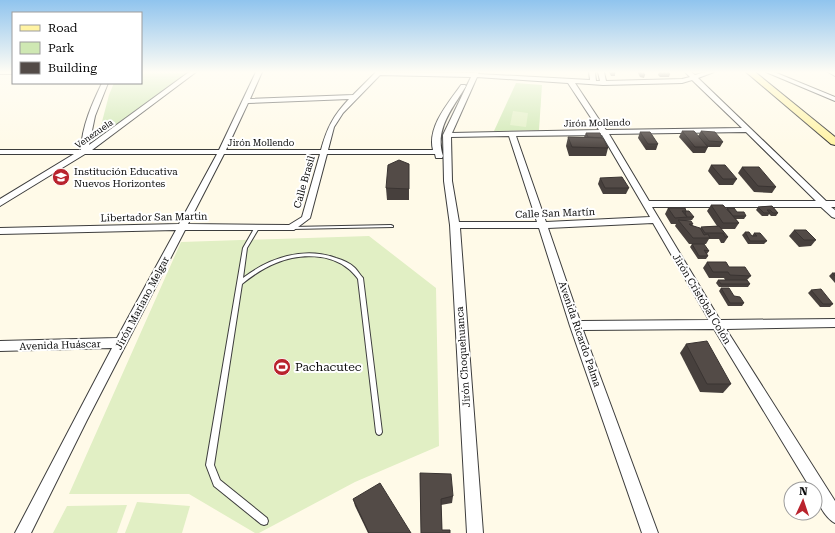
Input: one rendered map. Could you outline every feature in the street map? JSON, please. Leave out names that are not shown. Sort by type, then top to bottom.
[{"type":"street","points":[[86,151],[85,140],[98,97]]},
{"type":"street","name":"Venezuela","points":[[0,203],[86,151],[159,97]]},
{"type":"street","name":"Jirón Mariano Melgar","points":[[23,533],[221,153],[248,97]]},
{"type":"street","points":[[246,101],[355,97]]},
{"type":"street","name":"Calle Brasil","points":[[291,228],[306,218],[331,126],[340,112],[355,97]]},
{"type":"street","name":"Jirón Choquehuanca","points":[[448,181],[435,145],[439,127],[456,97]]},
{"type":"street","name":"Jirón Choquehuanca","points":[[465,97],[447,135],[448,181],[455,225],[475,533]]},
{"type":"street","name":"Jirón Cristóbal Colón","points":[[581,97],[604,132],[717,324],[834,513]]},
{"type":"street","points":[[713,97],[835,215]]},
{"type":"street","points":[[780,97],[835,142]]},
{"type":"street","name":"Jirón Mollendo","points":[[447,135],[747,130]]},
{"type":"street","name":"Avenida Ricardo Palma","points":[[512,134],[544,225],[576,326],[650,533]]},
{"type":"street","name":"Jirón Mollendo","points":[[0,152],[437,152]]},
{"type":"street","points":[[646,204],[835,204]]},
{"type":"street","name":"Calle San Martín","points":[[455,225],[544,225],[656,220]]},
{"type":"street","name":"Libertador San Martin","points":[[0,231],[291,228]]},
{"type":"street","points":[[576,326],[835,323]]},
{"type":"street","name":"Avenida Huáscar","points":[[0,346],[121,343]]},
{"type":"lane","points":[[291,228],[391,226]]},
{"type":"lane","points":[[257,228],[245,248],[210,465],[217,483],[264,520]]},
{"type":"lane","points":[[240,283],[263,266],[277,260],[300,256],[319,256],[341,261],[355,269],[361,279],[379,432]]},
{"type":"green space","points":[[109,97],[154,97],[101,137],[98,137]]},
{"type":"green space","points":[[510,97],[541,97],[539,130],[494,131]]},
{"type":"green space","points":[[513,111],[528,113],[526,127],[510,125]]},
{"type":"green space","name":"Pachacutec","points":[[369,236],[436,288],[439,446],[355,482],[259,533],[255,533],[189,494],[69,494],[181,242]]},
{"type":"green space","points":[[137,502],[190,506],[182,533],[125,533]]},
{"type":"green space","points":[[127,505],[117,533],[53,533],[67,506]]},
{"type":"building","points":[[682,131],[694,131],[708,147],[695,147]]},
{"type":"building","points":[[701,131],[715,132],[723,142],[709,141]]},
{"type":"building","points":[[640,132],[650,132],[658,144],[648,144]]},
{"type":"building","points":[[586,133],[600,133],[602,138],[588,137]]},
{"type":"building","points":[[568,137],[603,138],[608,148],[572,147]]},
{"type":"building","points":[[399,160],[409,164],[409,189],[386,188],[388,165]]},
{"type":"building","points":[[711,165],[725,165],[737,179],[723,179]]},
{"type":"building","points":[[742,167],[759,167],[776,187],[758,186]]},
{"type":"building","points":[[622,177],[629,188],[605,188],[600,178]]},
{"type":"building","points":[[711,205],[723,205],[739,223],[723,223]]},
{"type":"building","points":[[772,206],[778,213],[773,213],[770,210],[767,210],[770,213],[764,213],[758,207]]},
{"type":"building","points":[[668,208],[685,208],[686,211],[682,211],[687,217],[675,218]]},
{"type":"building","points":[[727,208],[734,208],[737,212],[744,212],[746,216],[733,216]]},
{"type":"building","points":[[686,211],[689,211],[694,217],[687,217],[685,213]]},
{"type":"building","points":[[678,220],[691,221],[693,224],[689,224],[690,225],[700,228],[704,235],[708,234],[710,238],[693,238]]},
{"type":"building","points":[[719,226],[728,237],[725,237],[723,233],[705,233],[701,227]]},
{"type":"building","points":[[794,230],[806,230],[816,240],[804,240]]},
{"type":"building","points":[[745,232],[749,232],[752,236],[757,236],[754,233],[760,233],[767,241],[750,241]]},
{"type":"building","points":[[692,244],[704,244],[709,251],[704,250],[708,256],[699,256]]},
{"type":"building","points":[[707,262],[726,262],[729,267],[745,267],[751,276],[730,275],[728,272],[713,272]]},
{"type":"building","points":[[718,280],[747,280],[750,284],[721,284]]},
{"type":"building","points":[[721,288],[729,288],[734,296],[740,297],[744,303],[730,303]]},
{"type":"building","points":[[821,289],[833,304],[823,304],[811,290]]},
{"type":"building","points":[[707,341],[731,384],[707,384],[686,344]]},
{"type":"building","points":[[420,473],[451,474],[453,496],[441,499],[442,530],[450,530],[450,533],[421,533]]},
{"type":"building","points":[[380,483],[411,533],[369,533],[353,499]]},
{"type":"place","name":"Institución Educativa Nuevos Horizontes","points":[[61,177]]},
{"type":"place","name":"Pachacutec","points":[[282,367]]}]
